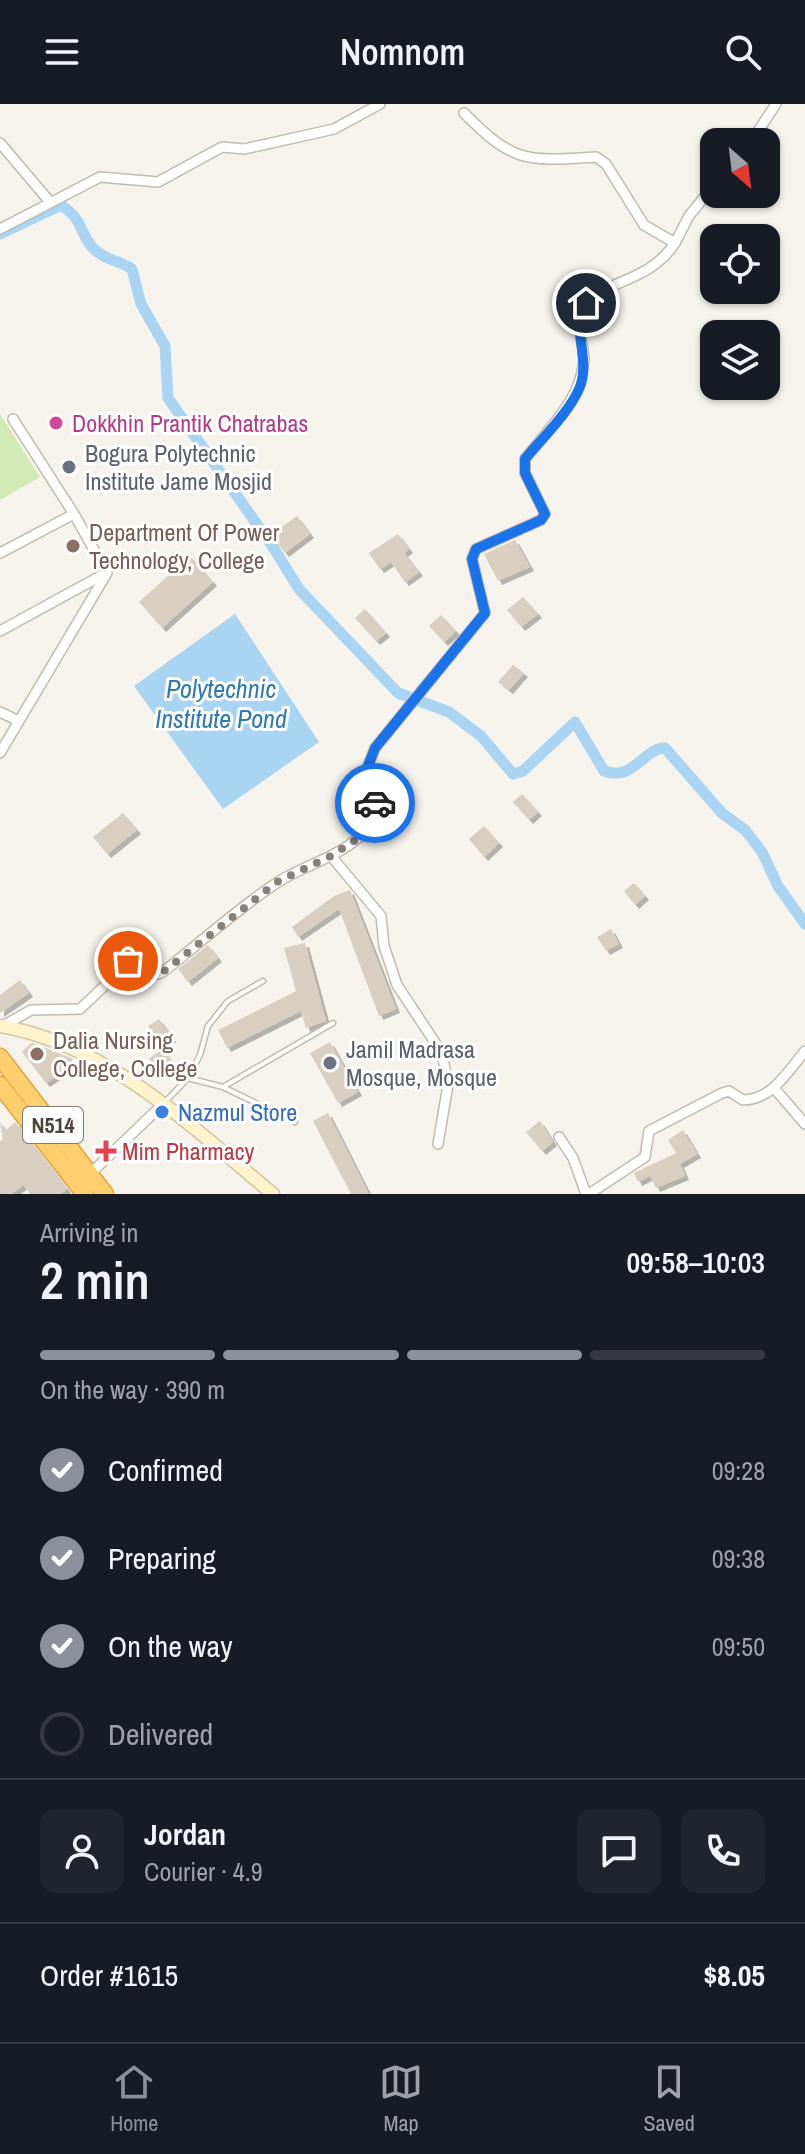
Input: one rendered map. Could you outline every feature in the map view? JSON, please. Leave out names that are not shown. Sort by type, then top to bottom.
[{"type":"highway","name":"N514","points":[[0,1057],[105,1194]]},
{"type":"highway","name":"N514","points":[[0,1085],[85,1194]]},
{"type":"street","points":[[0,229],[100,177],[158,182],[222,147],[244,149],[334,129],[380,104]]},
{"type":"street","points":[[760,128],[776,104]]},
{"type":"street","points":[[464,113],[486,135],[520,157],[596,157],[606,164],[644,225],[675,243]]},
{"type":"street","points":[[0,143],[50,202]]},
{"type":"street","points":[[1,1026],[31,1010],[80,1009],[134,958],[158,974],[163,972],[277,882],[331,856],[360,837],[370,825],[375,797],[368,766],[375,748],[429,677],[485,613],[472,559],[476,549],[541,520],[545,514],[525,473],[525,459],[580,388],[584,357],[579,314],[586,303],[651,269],[675,243],[700,202]]},
{"type":"street","points":[[13,419],[74,514],[107,573]]},
{"type":"street","points":[[0,553],[74,514]]},
{"type":"street","points":[[0,631],[107,573]]},
{"type":"street","points":[[0,753],[107,573]]},
{"type":"street","points":[[0,712],[19,721]]},
{"type":"street","points":[[331,856],[381,916],[384,946],[397,985],[442,1053],[448,1085],[438,1144]]},
{"type":"street","points":[[1,1026],[75,1049],[162,1105],[273,1194]]},
{"type":"street","points":[[559,1137],[573,1158],[588,1194],[645,1157],[649,1131],[722,1093],[729,1091],[749,1100],[774,1088],[805,1051]]},
{"type":"street","points":[[774,1088],[805,1124]]},
{"type":"street","points":[[90,1174],[162,1105]]},
{"type":"lane","points":[[162,1105],[188,1078],[200,1055],[208,1026],[228,1001],[263,981]]},
{"type":"lane","points":[[223,1087],[333,1023]]},
{"type":"lane","points":[[188,1078],[223,1087],[295,1122]]},
{"type":"green space","points":[[0,414],[40,477],[0,500]]},
{"type":"water","name":"Polytechnic Institute Pond","points":[[235,614],[319,742],[223,809],[134,686]]},
{"type":"building","points":[[297,516],[310,534],[285,553],[271,535]]},
{"type":"building","points":[[398,534],[409,549],[404,553],[419,572],[405,582],[391,562],[380,569],[369,553]]},
{"type":"building","points":[[515,540],[530,567],[498,581],[484,554]]},
{"type":"building","points":[[190,556],[213,582],[162,628],[139,602]]},
{"type":"building","points":[[523,597],[538,614],[521,627],[507,610]]},
{"type":"building","points":[[365,609],[386,633],[376,641],[355,618]]},
{"type":"building","points":[[441,615],[456,631],[444,642],[429,626]]},
{"type":"building","points":[[513,665],[524,673],[509,690],[498,682]]},
{"type":"building","points":[[522,794],[538,812],[529,820],[513,802]]},
{"type":"building","points":[[123,813],[137,830],[107,854],[93,837]]},
{"type":"building","points":[[484,826],[499,843],[484,857],[469,839]]},
{"type":"building","points":[[634,883],[645,896],[635,905],[624,891]]},
{"type":"building","points":[[350,890],[396,1009],[379,1016],[339,909],[298,937],[292,927],[334,896]]},
{"type":"building","points":[[611,929],[619,944],[606,951],[597,937]]},
{"type":"building","points":[[305,943],[326,1021],[306,1028],[301,1011],[227,1048],[218,1030],[296,991],[284,948]]},
{"type":"building","points":[[208,945],[218,958],[188,982],[178,969]]},
{"type":"building","points":[[20,980],[29,993],[0,1013],[0,995]]},
{"type":"building","points":[[159,1019],[172,1038],[161,1046],[148,1026]]},
{"type":"building","points":[[330,1042],[358,1092],[338,1103],[310,1053]]},
{"type":"building","points":[[31,1043],[73,1059],[61,1073],[46,1083],[22,1052]]},
{"type":"building","points":[[162,1049],[172,1062],[159,1072],[149,1059]]},
{"type":"building","points":[[328,1113],[369,1194],[351,1194],[313,1121]]},
{"type":"building","points":[[540,1121],[553,1142],[542,1151],[526,1132]]},
{"type":"building","points":[[0,1122],[6,1130],[15,1122],[67,1189],[60,1194],[30,1194],[24,1185],[11,1194],[0,1194],[0,1142],[3,1139]]},
{"type":"building","points":[[683,1130],[697,1154],[680,1164],[685,1176],[656,1188],[650,1176],[638,1182],[634,1173],[676,1153],[668,1140]]},
{"type":"waterway","points":[[0,234],[61,205],[74,216],[96,251],[132,269],[141,304],[165,346],[168,398],[299,589],[398,693],[449,712],[481,736],[513,774],[523,771],[575,722],[604,771],[614,773],[631,769],[650,753],[665,748],[722,813],[745,830],[762,852],[778,886],[805,924]]},
{"type":"way so far","points":[[128,961],[134,958],[158,974],[163,972],[277,882],[331,856],[360,837],[375,814],[375,803]]},
{"type":"place","name":"Dokkhin Prantik Chatrabas","points":[[56,423]]},
{"type":"place","name":"Bogura Polytechnic Institute Jame Mosjid","points":[[69,467]]},
{"type":"place","name":"Department Of Power Technology, College","points":[[73,546]]},
{"type":"place","name":"Dalia Nursing College, College","points":[[37,1054]]},
{"type":"place","name":"Jamil Madrasa Mosque, Mosque","points":[[330,1063]]},
{"type":"place","name":"Nazmul Store","points":[[162,1112]]},
{"type":"place","name":"Mim Pharmacy","points":[[106,1151]]},
{"type":"route","points":[[375,803],[368,766],[375,748],[429,677],[485,613],[472,559],[476,549],[541,520],[545,514],[543,504],[525,473],[525,459],[580,388],[584,357],[579,314],[586,303]]}]
